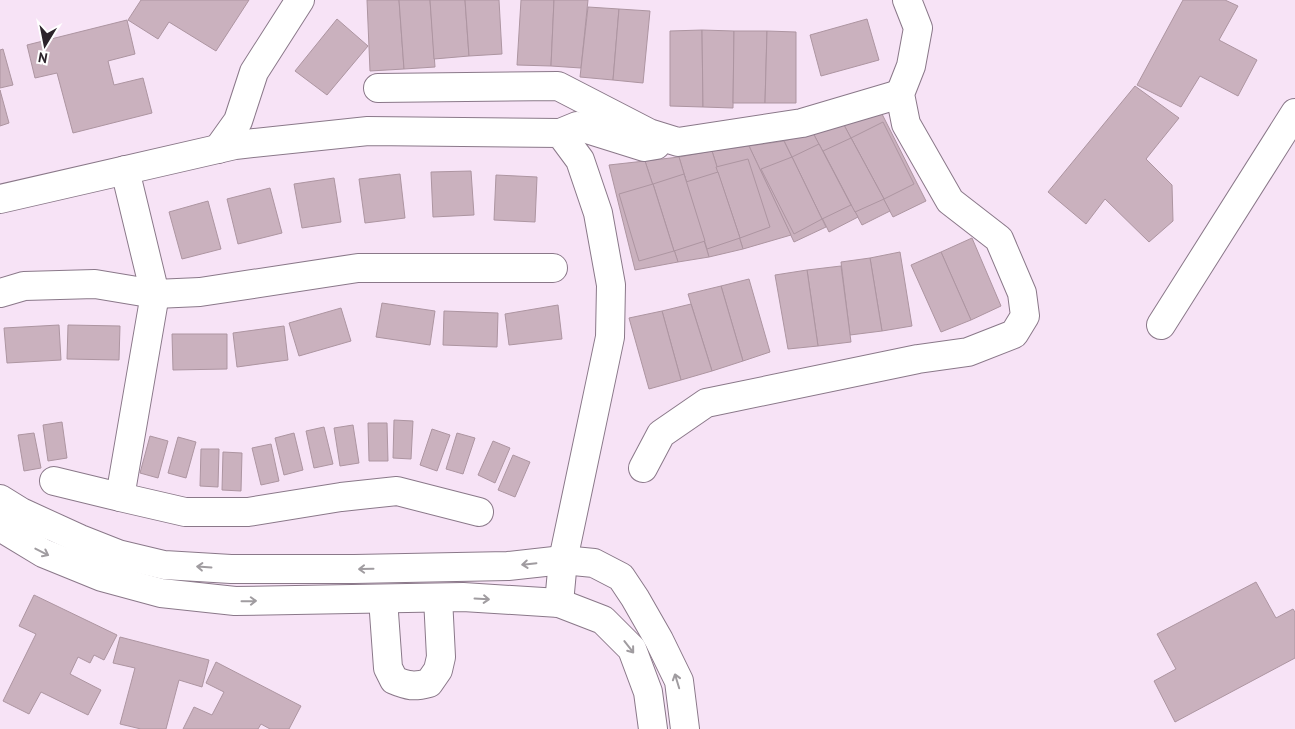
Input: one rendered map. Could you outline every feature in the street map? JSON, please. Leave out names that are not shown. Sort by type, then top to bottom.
[{"type":"street","points":[[218,149],[238,121],[254,72],[300,0]]},
{"type":"street","points":[[643,468],[661,434],[706,403],[918,359],[968,352],[1014,334],[1025,316],[1022,293],[999,239],[950,201],[906,124],[900,94],[911,66],[918,28],[907,0]]},
{"type":"street","points":[[378,88],[558,86],[649,133],[678,142]]},
{"type":"street","points":[[0,199],[235,146],[368,131],[560,133],[577,126],[644,147],[802,123],[900,94]]},
{"type":"street","points":[[1161,325],[1295,113]]},
{"type":"street","points":[[559,603],[563,560],[610,337],[611,285],[598,214],[580,160],[560,133]]},
{"type":"street","points":[[120,497],[155,294],[125,170]]},
{"type":"street","points":[[0,293],[24,286],[95,284],[155,294],[200,292],[358,268],[553,268]]},
{"type":"street","points":[[54,481],[185,512],[248,512],[341,497],[397,491],[479,512]]},
{"type":"street","points":[[0,499],[21,512],[80,539],[118,554],[164,565],[231,569],[345,569],[508,566],[563,560],[594,563],[621,577],[636,598],[679,681],[685,729]]},
{"type":"street","points":[[0,527],[43,553],[102,577],[161,593],[234,601],[463,598],[559,603],[603,620],[632,649],[648,692],[653,729]]},
{"type":"street","points":[[383,599],[388,668],[394,680],[404,685],[415,687],[429,683],[438,670],[441,656],[438,598]]},
{"type":"building","points":[[141,0],[249,0],[216,51],[169,22],[158,39],[128,20]]},
{"type":"building","points":[[367,0],[399,0],[404,69],[370,71]]},
{"type":"building","points":[[399,0],[430,0],[435,67],[404,69]]},
{"type":"building","points":[[430,0],[465,0],[469,56],[434,59]]},
{"type":"building","points":[[465,0],[499,0],[502,54],[469,56]]},
{"type":"building","points":[[521,0],[554,0],[551,66],[517,65]]},
{"type":"building","points":[[554,0],[588,0],[581,68],[551,66]]},
{"type":"building","points":[[1183,0],[1225,0],[1238,6],[1219,40],[1257,60],[1238,96],[1200,76],[1181,107],[1137,85]]},
{"type":"building","points":[[588,7],[619,9],[613,80],[580,77]]},
{"type":"building","points":[[619,9],[650,11],[643,83],[613,80]]},
{"type":"building","points":[[337,19],[368,46],[327,95],[295,71]]},
{"type":"building","points":[[867,19],[879,60],[821,76],[810,35]]},
{"type":"building","points":[[127,20],[135,54],[108,61],[114,85],[143,78],[152,113],[73,133],[57,73],[35,78],[27,45]]},
{"type":"building","points":[[702,30],[703,107],[670,106],[670,31]]},
{"type":"building","points":[[702,30],[734,31],[733,108],[703,107]]},
{"type":"building","points":[[734,31],[767,31],[765,103],[733,103]]},
{"type":"building","points":[[767,31],[796,32],[796,103],[765,103]]},
{"type":"building","points":[[3,49],[13,85],[0,88],[0,50]]},
{"type":"building","points":[[1135,86],[1179,118],[1146,159],[1172,185],[1173,221],[1149,242],[1105,199],[1086,224],[1048,192]]},
{"type":"building","points":[[0,90],[9,123],[0,126]]},
{"type":"building","points":[[881,112],[926,201],[893,217],[844,125]]},
{"type":"building","points":[[883,122],[914,184],[884,199],[851,138]]},
{"type":"building","points":[[844,125],[890,211],[862,225],[813,133]]},
{"type":"building","points":[[813,133],[858,217],[829,232],[784,141]]},
{"type":"building","points":[[851,138],[884,199],[855,212],[823,151]]},
{"type":"building","points":[[784,141],[826,227],[794,242],[749,146]]},
{"type":"building","points":[[819,144],[851,205],[822,219],[792,157]]},
{"type":"building","points":[[749,146],[791,235],[743,249],[712,151]]},
{"type":"building","points":[[712,151],[743,249],[709,257],[679,157]]},
{"type":"building","points":[[679,157],[709,257],[678,262],[645,161]]},
{"type":"building","points":[[792,157],[822,219],[794,234],[761,169]]},
{"type":"building","points":[[748,159],[770,227],[740,238],[716,167]]},
{"type":"building","points":[[645,161],[678,262],[635,270],[609,165]]},
{"type":"building","points":[[471,171],[474,215],[433,217],[431,172]]},
{"type":"building","points":[[718,172],[740,238],[707,249],[686,182]]},
{"type":"building","points":[[400,174],[405,218],[365,223],[359,179]]},
{"type":"building","points":[[684,174],[705,241],[674,251],[653,184]]},
{"type":"building","points":[[496,175],[537,177],[535,222],[494,220]]},
{"type":"building","points":[[334,178],[341,222],[302,228],[294,184]]},
{"type":"building","points":[[653,184],[674,251],[639,261],[619,194]]},
{"type":"building","points":[[270,188],[282,233],[238,244],[227,199]]},
{"type":"building","points":[[208,201],[221,249],[182,259],[169,212]]},
{"type":"building","points":[[972,238],[1001,306],[971,320],[941,252]]},
{"type":"building","points":[[900,252],[912,326],[882,331],[870,258]]},
{"type":"building","points":[[941,252],[971,320],[941,332],[911,265]]},
{"type":"building","points":[[870,258],[882,331],[850,335],[841,262]]},
{"type":"building","points":[[841,266],[851,342],[818,346],[807,270]]},
{"type":"building","points":[[807,270],[818,346],[788,349],[775,275]]},
{"type":"building","points":[[749,279],[770,352],[743,361],[721,286]]},
{"type":"building","points":[[721,286],[743,361],[712,371],[688,294]]},
{"type":"building","points":[[382,303],[435,311],[430,345],[376,337]]},
{"type":"building","points":[[691,304],[712,371],[681,380],[662,311]]},
{"type":"building","points":[[558,305],[562,339],[509,345],[505,314]]},
{"type":"building","points":[[341,308],[351,341],[299,356],[289,323]]},
{"type":"building","points":[[444,311],[498,313],[497,347],[443,345]]},
{"type":"building","points":[[662,311],[681,380],[649,389],[629,318]]},
{"type":"building","points":[[59,325],[61,360],[7,363],[4,328]]},
{"type":"building","points":[[68,325],[120,326],[119,360],[67,359]]},
{"type":"building","points":[[284,326],[288,360],[237,367],[233,333]]},
{"type":"building","points":[[172,334],[227,334],[227,369],[173,370]]},
{"type":"building","points":[[394,420],[413,421],[411,459],[393,458]]},
{"type":"building","points":[[62,422],[67,458],[48,461],[43,425]]},
{"type":"building","points":[[368,423],[387,423],[388,461],[369,461]]},
{"type":"building","points":[[353,425],[359,463],[340,466],[334,428]]},
{"type":"building","points":[[324,427],[333,464],[314,468],[306,431]]},
{"type":"building","points":[[432,429],[450,435],[437,471],[420,465]]},
{"type":"building","points":[[34,433],[41,468],[24,471],[18,435]]},
{"type":"building","points":[[294,433],[303,470],[284,475],[275,438]]},
{"type":"building","points":[[457,433],[475,438],[463,474],[446,469]]},
{"type":"building","points":[[150,436],[168,441],[158,478],[140,473]]},
{"type":"building","points":[[178,437],[196,442],[186,478],[168,473]]},
{"type":"building","points":[[493,441],[510,448],[495,483],[478,475]]},
{"type":"building","points":[[271,444],[279,481],[261,485],[252,448]]},
{"type":"building","points":[[201,449],[219,449],[218,487],[200,486]]},
{"type":"building","points":[[223,452],[242,453],[241,491],[222,490]]},
{"type":"building","points":[[513,455],[530,462],[515,497],[498,490]]},
{"type":"building","points":[[1256,582],[1276,618],[1293,609],[1295,612],[1295,658],[1175,722],[1154,681],[1176,669],[1157,634]]},
{"type":"building","points":[[34,595],[117,635],[104,660],[94,655],[90,663],[78,657],[70,674],[101,690],[88,715],[41,692],[29,714],[3,701],[36,634],[19,626]]},
{"type":"building","points":[[120,637],[209,660],[202,687],[179,680],[166,729],[141,729],[120,724],[135,668],[113,663]]},
{"type":"building","points":[[216,662],[301,706],[289,729],[270,729],[261,724],[258,729],[183,729],[194,707],[212,715],[224,692],[206,683]]}]
